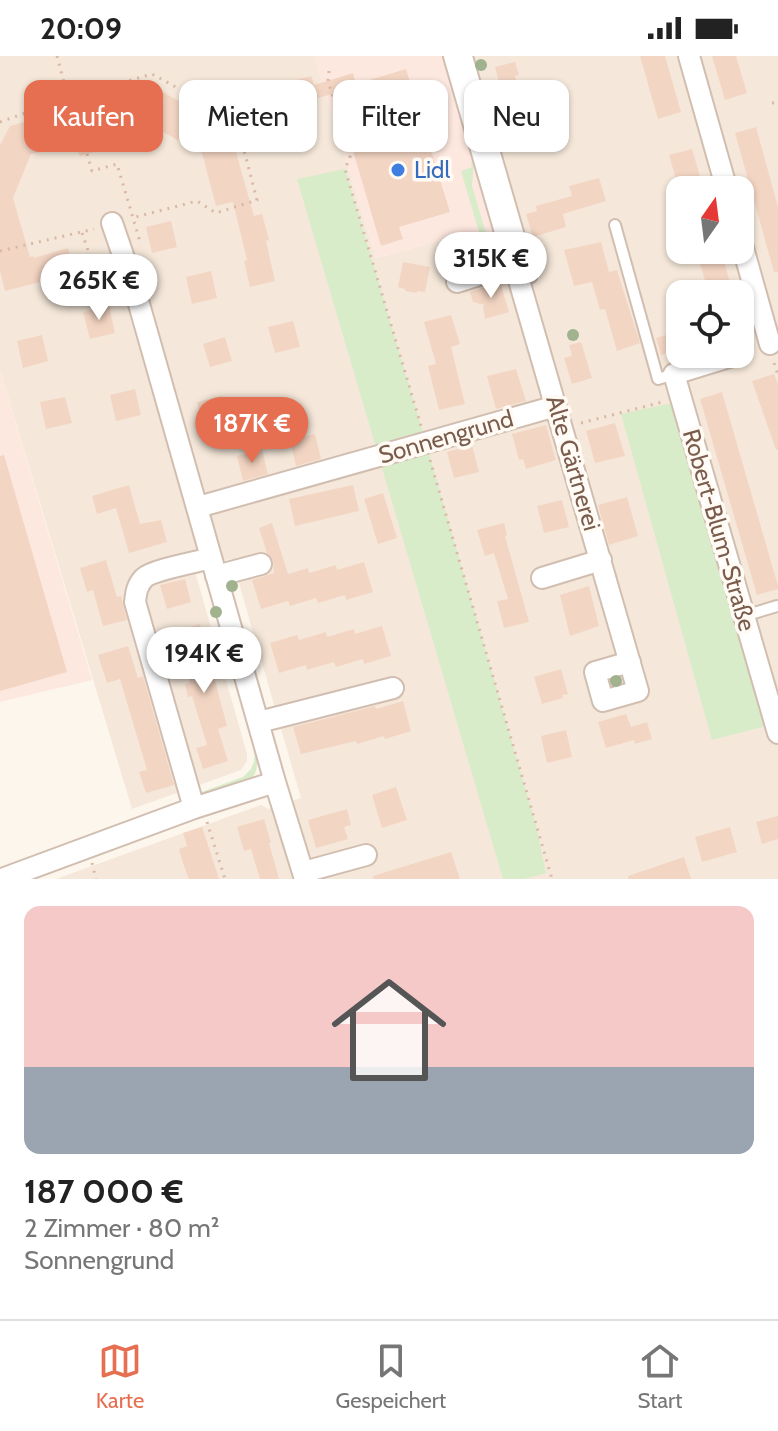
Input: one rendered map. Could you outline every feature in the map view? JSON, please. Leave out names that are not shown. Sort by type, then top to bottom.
[{"type":"street","name":"Alte Gärtnerei","points":[[454,56],[523,271],[556,406],[630,662]]},
{"type":"street","points":[[689,56],[723,176]]},
{"type":"street","points":[[112,223],[135,290],[304,875],[366,855]]},
{"type":"street","points":[[748,264],[774,350],[754,352]]},
{"type":"street","points":[[457,282],[523,271]]},
{"type":"street","points":[[674,374],[694,368]]},
{"type":"street","name":"Robert-Blum-Straße","points":[[674,374],[778,733]]},
{"type":"street","name":"Sonnengrund","points":[[198,507],[556,406]]},
{"type":"street","points":[[542,578],[601,560]]},
{"type":"street","points":[[200,814],[135,602],[136,593],[146,575],[261,564]]},
{"type":"street","points":[[259,722],[393,688]]},
{"type":"street","points":[[2,879],[200,814],[275,782]]},
{"type":"lane","points":[[467,56],[523,271]]},
{"type":"lane","points":[[615,225],[658,379],[674,374]]},
{"type":"lane","points":[[744,616],[777,606]]},
{"type":"path","points":[[57,56],[63,80]]},
{"type":"path","points":[[329,71],[328,81],[350,157],[345,169],[552,879]]},
{"type":"path","points":[[0,251],[82,233],[197,201],[216,213],[257,200],[236,120],[152,74],[131,80]]},
{"type":"path","points":[[772,103],[778,102]]},
{"type":"path","points":[[0,122],[24,114]]},
{"type":"path","points":[[87,154],[92,171],[117,164],[133,217]]},
{"type":"path","points":[[82,233],[91,259],[118,284]]},
{"type":"path","points":[[774,350],[778,375]]},
{"type":"path","points":[[563,428],[681,396]]},
{"type":"path","points":[[200,814],[225,879]]},
{"type":"path","points":[[92,863],[96,879]]},
{"type":"shaded area","points":[[0,56],[314,56],[333,118],[333,152],[343,152],[376,258],[449,238],[459,268],[463,56],[778,56],[778,879],[56,879],[261,805],[268,809],[301,798],[232,559],[194,568],[247,761],[241,770],[132,809],[0,370]]},
{"type":"shaded area","points":[[314,56],[463,56],[470,80],[464,80],[464,152],[491,152],[520,251],[458,268],[449,238],[376,258],[343,152],[448,152],[448,80],[333,80],[333,118]]},
{"type":"shaded area","points":[[0,370],[92,680],[0,702]]},
{"type":"green space","points":[[471,161],[474,161],[472,186],[493,257],[487,259],[461,171],[472,167]]},
{"type":"green space","points":[[345,169],[536,826],[546,873],[524,879],[503,879],[297,179]]},
{"type":"green space","points":[[672,403],[766,726],[712,740],[621,414]]},
{"type":"green space","points":[[240,687],[256,746],[257,768],[244,783],[202,797],[199,793],[243,777],[254,762],[255,751],[236,688]]},
{"type":"building","points":[[640,56],[665,56],[681,112],[658,119]]},
{"type":"building","points":[[712,56],[736,56],[747,93],[725,100]]},
{"type":"building","points":[[515,62],[519,75],[515,76],[516,80],[498,80],[495,67]]},
{"type":"building","points":[[406,69],[409,80],[369,80]]},
{"type":"building","points":[[353,73],[355,80],[333,80],[333,94],[317,98],[317,84]]},
{"type":"building","points":[[163,92],[179,101],[179,141],[163,132]]},
{"type":"building","points":[[24,122],[24,152],[40,152],[31,154],[13,198],[30,257],[68,248],[74,271],[5,291],[0,271],[0,145],[10,126]]},
{"type":"building","points":[[756,127],[778,207],[778,272],[774,272],[754,201],[754,176],[747,176],[735,133]]},
{"type":"building","points":[[692,149],[700,176],[675,176],[669,155]]},
{"type":"building","points":[[236,152],[254,216],[262,214],[275,281],[250,287],[233,202],[216,206],[202,153]]},
{"type":"building","points":[[353,152],[432,152],[450,212],[399,227],[403,239],[381,246]]},
{"type":"building","points":[[599,178],[606,201],[563,214],[566,227],[533,237],[526,214],[537,211],[536,206],[572,196],[569,186]]},
{"type":"building","points":[[171,221],[177,247],[152,253],[146,227]]},
{"type":"building","points":[[601,242],[609,272],[617,270],[640,343],[617,351],[605,309],[600,310],[592,282],[574,286],[564,250]]},
{"type":"building","points":[[403,262],[430,267],[425,292],[405,291],[398,287]]},
{"type":"building","points":[[700,264],[725,264],[729,280],[705,280]]},
{"type":"building","points":[[211,271],[217,298],[192,304],[186,277]]},
{"type":"building","points":[[500,282],[509,312],[485,319],[485,305],[473,302],[470,292]]},
{"type":"building","points":[[109,306],[115,333],[90,339],[83,312]]},
{"type":"building","points":[[451,315],[460,344],[451,347],[465,404],[439,410],[428,366],[436,364],[424,322]]},
{"type":"building","points":[[293,321],[300,347],[275,353],[268,327]]},
{"type":"building","points":[[42,335],[48,361],[23,368],[17,341]]},
{"type":"building","points":[[666,335],[666,353],[661,355],[656,338]]},
{"type":"building","points":[[225,337],[232,361],[210,367],[203,344]]},
{"type":"building","points":[[581,342],[592,378],[572,384],[564,358],[572,356],[569,345]]},
{"type":"building","points":[[516,369],[526,401],[496,409],[487,376]]},
{"type":"building","points":[[774,374],[778,384],[778,450],[752,381]]},
{"type":"building","points":[[135,389],[141,415],[116,421],[110,395]]},
{"type":"building","points":[[722,392],[778,586],[778,589],[757,595],[700,399]]},
{"type":"building","points":[[222,396],[229,423],[204,429],[197,402]]},
{"type":"building","points":[[65,397],[72,423],[46,429],[40,402]]},
{"type":"building","points":[[615,423],[625,456],[595,463],[586,431]]},
{"type":"building","points":[[546,425],[556,460],[526,469],[523,459],[519,460],[512,434]]},
{"type":"building","points":[[315,434],[321,459],[296,466],[290,440]]},
{"type":"building","points":[[472,445],[479,472],[454,478],[447,452]]},
{"type":"building","points":[[262,450],[268,474],[243,481],[237,456]]},
{"type":"building","points":[[4,455],[67,672],[0,691],[0,456]]},
{"type":"building","points":[[129,485],[140,524],[161,520],[167,542],[129,553],[116,508],[97,514],[92,496]]},
{"type":"building","points":[[353,485],[359,511],[295,526],[289,499]]},
{"type":"building","points":[[383,493],[397,538],[378,544],[364,499]]},
{"type":"building","points":[[627,497],[638,536],[609,545],[598,505]]},
{"type":"building","points":[[562,500],[569,527],[544,533],[537,506]]},
{"type":"building","points":[[272,523],[288,574],[308,568],[309,573],[336,565],[337,570],[364,562],[373,592],[346,600],[345,595],[318,603],[316,598],[290,606],[288,601],[261,609],[252,580],[274,573],[273,560],[267,553],[259,528]]},
{"type":"building","points":[[504,523],[529,622],[504,628],[497,601],[508,599],[494,553],[485,556],[477,530]]},
{"type":"building","points":[[106,560],[127,620],[103,626],[93,590],[87,592],[80,568]]},
{"type":"building","points":[[185,579],[191,602],[167,609],[160,585]]},
{"type":"building","points":[[589,586],[599,626],[570,636],[560,595]]},
{"type":"building","points":[[200,624],[227,726],[218,729],[228,761],[203,769],[196,748],[207,745],[192,696],[188,697],[185,684],[190,683],[176,631]]},
{"type":"building","points":[[382,626],[391,656],[364,664],[363,659],[336,667],[334,662],[307,670],[306,665],[279,673],[270,643],[297,635],[299,640],[326,632],[327,637],[354,629],[355,634]]},
{"type":"building","points":[[128,646],[138,678],[143,676],[174,785],[146,793],[139,772],[147,770],[120,679],[107,683],[98,655]]},
{"type":"building","points":[[561,669],[568,694],[542,704],[534,677]]},
{"type":"building","points":[[403,701],[411,731],[385,739],[384,736],[357,744],[356,741],[301,754],[293,727]]},
{"type":"building","points":[[626,714],[631,727],[647,722],[652,739],[635,744],[634,740],[606,748],[598,722]]},
{"type":"building","points":[[566,730],[572,757],[547,763],[541,736]]},
{"type":"building","points":[[396,787],[407,820],[382,828],[372,795]]},
{"type":"building","points":[[347,809],[351,825],[344,827],[348,839],[316,848],[308,820]]},
{"type":"building","points":[[778,816],[778,839],[762,844],[756,822]]},
{"type":"building","points":[[264,819],[279,879],[260,879],[251,849],[244,851],[237,827]]},
{"type":"building","points":[[202,827],[219,879],[189,879],[183,863],[179,849],[187,846],[183,833]]},
{"type":"building","points":[[730,827],[737,852],[702,862],[695,837]]},
{"type":"building","points":[[451,852],[460,879],[373,879],[373,876]]},
{"type":"building","points":[[684,857],[691,879],[628,879],[628,876]]},
{"type":"place","name":"Lidl","points":[[398,170]]}]
